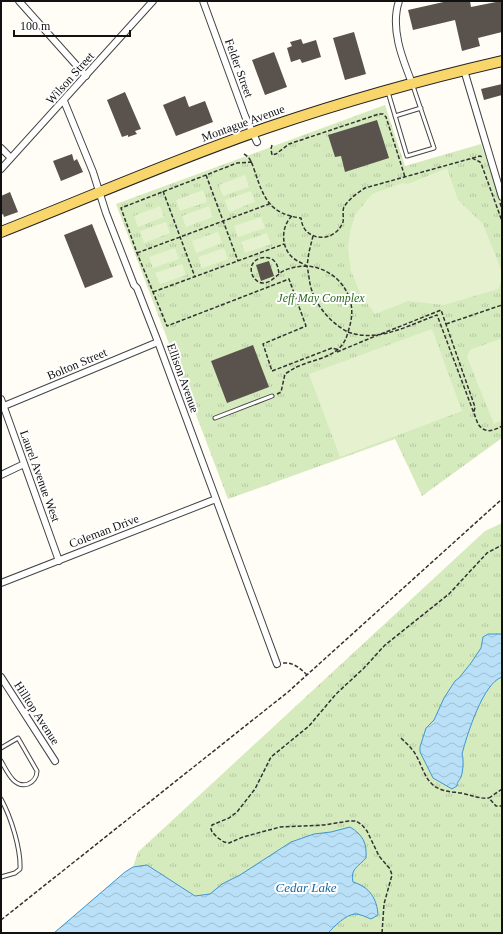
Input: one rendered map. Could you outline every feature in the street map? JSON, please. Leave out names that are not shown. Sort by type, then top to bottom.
[{"type":"main road","name":"Montague Avenue","points":[[1,232],[99,193],[387,91],[412,83],[502,61]]},
{"type":"street","points":[[19,1],[86,76]]},
{"type":"street","name":"Wilson Street","points":[[1,168],[64,101],[153,1]]},
{"type":"street","name":"Felder Street","points":[[203,1],[245,116],[255,137]]},
{"type":"street","points":[[399,1],[396,12],[397,35],[412,83]]},
{"type":"street","points":[[464,70],[501,199]]},
{"type":"street","name":"Ellison Avenue","points":[[64,101],[93,172],[114,236],[134,285],[137,288],[158,342],[277,664]]},
{"type":"street","points":[[1,148],[11,158]]},
{"type":"street","name":"Bolton Street","points":[[4,406],[158,342]]},
{"type":"street","name":"Laurel Avenue West","points":[[1,399],[59,561]]},
{"type":"street","points":[[1,475],[24,464]]},
{"type":"street","name":"Coleman Drive","points":[[1,583],[216,499]]},
{"type":"street","name":"Hilltop Avenue","points":[[1,677],[55,761]]},
{"type":"lane","points":[[387,91],[407,156],[434,148],[412,83]]},
{"type":"lane","points":[[395,116],[421,108]]},
{"type":"lane","points":[[215,418],[272,396]]},
{"type":"lane","points":[[1,748],[18,738],[37,772],[37,775],[32,782],[25,785],[17,784],[12,779],[1,761]]},
{"type":"lane","points":[[1,799],[8,811],[21,858],[20,869],[15,874],[1,877]]},
{"type":"path","points":[[272,145],[272,155],[276,154],[289,144],[383,114],[386,117],[405,177]]},
{"type":"path","points":[[244,154],[251,159],[262,190],[269,204],[276,210],[301,218],[301,223],[304,229],[313,236],[327,238],[334,234],[343,222],[343,209],[352,198],[365,188],[480,156],[485,159]]},
{"type":"path","points":[[472,158],[480,162],[482,166],[502,221]]},
{"type":"path","points":[[252,162],[237,163],[121,208],[137,253],[167,326],[289,279],[306,326],[263,344],[272,371],[332,348],[339,350]]},
{"type":"path","points":[[206,175],[238,261]]},
{"type":"path","points":[[163,191],[195,277]]},
{"type":"path","points":[[501,199],[502,209]]},
{"type":"path","points":[[137,253],[269,204]]},
{"type":"path","points":[[292,216],[288,220],[284,229],[284,244],[289,254],[292,258],[307,266],[324,270],[339,280],[351,304],[352,318],[347,338],[339,350],[331,354]]},
{"type":"path","points":[[313,236],[307,266],[312,291],[316,300],[330,320],[348,332],[360,335],[383,335],[437,315],[474,414],[480,426],[485,430],[490,431],[502,426]]},
{"type":"path","points":[[153,292],[284,244]]},
{"type":"path","points":[[279,273],[277,264],[270,258],[260,258],[253,263],[252,274],[255,279],[262,283],[275,278],[279,273],[295,267],[307,266]]},
{"type":"path","points":[[350,301],[361,295]]},
{"type":"path","points":[[446,324],[502,305]]},
{"type":"path","points":[[272,396],[281,392],[286,374],[299,366],[441,310],[475,406],[474,414]]},
{"type":"path","points":[[1,920],[288,692],[502,499]]},
{"type":"path","points":[[382,933],[384,904],[392,875],[390,869],[379,856],[367,831],[356,821],[324,825],[280,827],[243,837],[229,843],[218,838],[212,832],[211,828],[212,825],[229,818],[237,812],[250,798],[271,757],[309,726],[336,694],[364,668],[385,645],[449,594],[486,553],[502,545]]},
{"type":"path","points":[[277,664],[287,662],[298,666],[307,675]]},
{"type":"path","points":[[401,738],[409,745],[417,756],[423,772],[432,785],[440,789],[469,794],[481,799],[489,798],[502,789]]},
{"type":"path","points":[[489,798],[496,806],[502,806]]},
{"type":"green space","name":"Jeff May Complex","points":[[385,105],[405,166],[481,144],[502,205],[502,438],[422,496],[395,439],[228,499],[116,204]]},
{"type":"green space","points":[[447,168],[458,200],[483,224],[502,272],[502,279],[498,289],[444,305],[408,301],[375,314],[361,295],[351,271],[348,248],[350,232],[355,215],[372,194],[403,183],[408,184]]},
{"type":"green space","points":[[245,175],[249,187],[223,196],[219,185]]},
{"type":"green space","points":[[203,190],[207,202],[180,211],[176,200]]},
{"type":"green space","points":[[251,191],[255,202],[229,212],[225,200]]},
{"type":"green space","points":[[160,206],[164,217],[138,227],[134,216]]},
{"type":"green space","points":[[209,206],[213,217],[186,227],[182,216]]},
{"type":"green space","points":[[261,217],[265,228],[238,237],[234,226]]},
{"type":"green space","points":[[166,222],[170,233],[144,243],[140,231]]},
{"type":"green space","points":[[218,232],[222,243],[196,253],[192,241]]},
{"type":"green space","points":[[267,233],[271,244],[245,253],[241,242]]},
{"type":"green space","points":[[175,248],[179,259],[153,268],[149,257]]},
{"type":"green space","points":[[224,248],[228,259],[202,268],[198,257]]},
{"type":"green space","points":[[182,264],[186,275],[160,284],[155,273]]},
{"type":"green space","points":[[432,329],[462,411],[340,457],[309,374]]},
{"type":"green space","points":[[502,338],[502,420],[494,424],[467,357],[470,350]]},
{"type":"green space","points":[[502,523],[502,933],[54,933],[125,872],[133,867],[138,852],[485,531]]},
{"type":"water","points":[[488,634],[502,634],[502,677],[495,681],[482,699],[462,754],[463,766],[461,777],[457,786],[452,789],[433,778],[420,752],[420,747],[426,728],[434,720],[444,698],[455,681],[471,663],[481,648],[483,637]]},
{"type":"water","name":"Cedar Lake","points":[[350,827],[361,836],[366,848],[366,858],[355,868],[352,878],[353,882],[364,887],[372,894],[378,915],[371,919],[359,914],[351,915],[340,921],[328,933],[54,933],[125,872],[133,867],[147,865],[195,896],[210,894],[222,884],[240,875],[291,842],[314,834],[331,832]]},
{"type":"building","points":[[448,1],[470,1],[471,7],[501,1],[502,32],[478,38],[480,46],[462,51],[455,20],[413,30],[408,10]]},
{"type":"building","points":[[354,32],[366,74],[345,80],[333,38]]},
{"type":"building","points":[[301,39],[303,44],[316,40],[321,57],[302,63],[300,59],[291,62],[287,48],[292,46],[290,42]]},
{"type":"building","points":[[274,52],[287,87],[265,95],[252,60]]},
{"type":"building","points":[[502,84],[502,95],[484,100],[481,89]]},
{"type":"building","points":[[125,92],[141,129],[135,131],[137,134],[122,137],[107,100]]},
{"type":"building","points":[[185,96],[189,107],[205,101],[213,122],[176,136],[163,105]]},
{"type":"building","points":[[377,120],[389,158],[345,172],[341,156],[335,157],[328,135]]},
{"type":"building","points":[[72,154],[74,161],[77,159],[83,172],[61,181],[53,161]]},
{"type":"building","points":[[10,192],[18,212],[4,217],[3,214],[1,215],[1,196]]},
{"type":"building","points":[[92,224],[113,277],[85,288],[64,235]]},
{"type":"building","points":[[269,261],[274,276],[261,281],[256,265]]},
{"type":"building","points":[[253,345],[269,387],[227,403],[211,361]]}]
